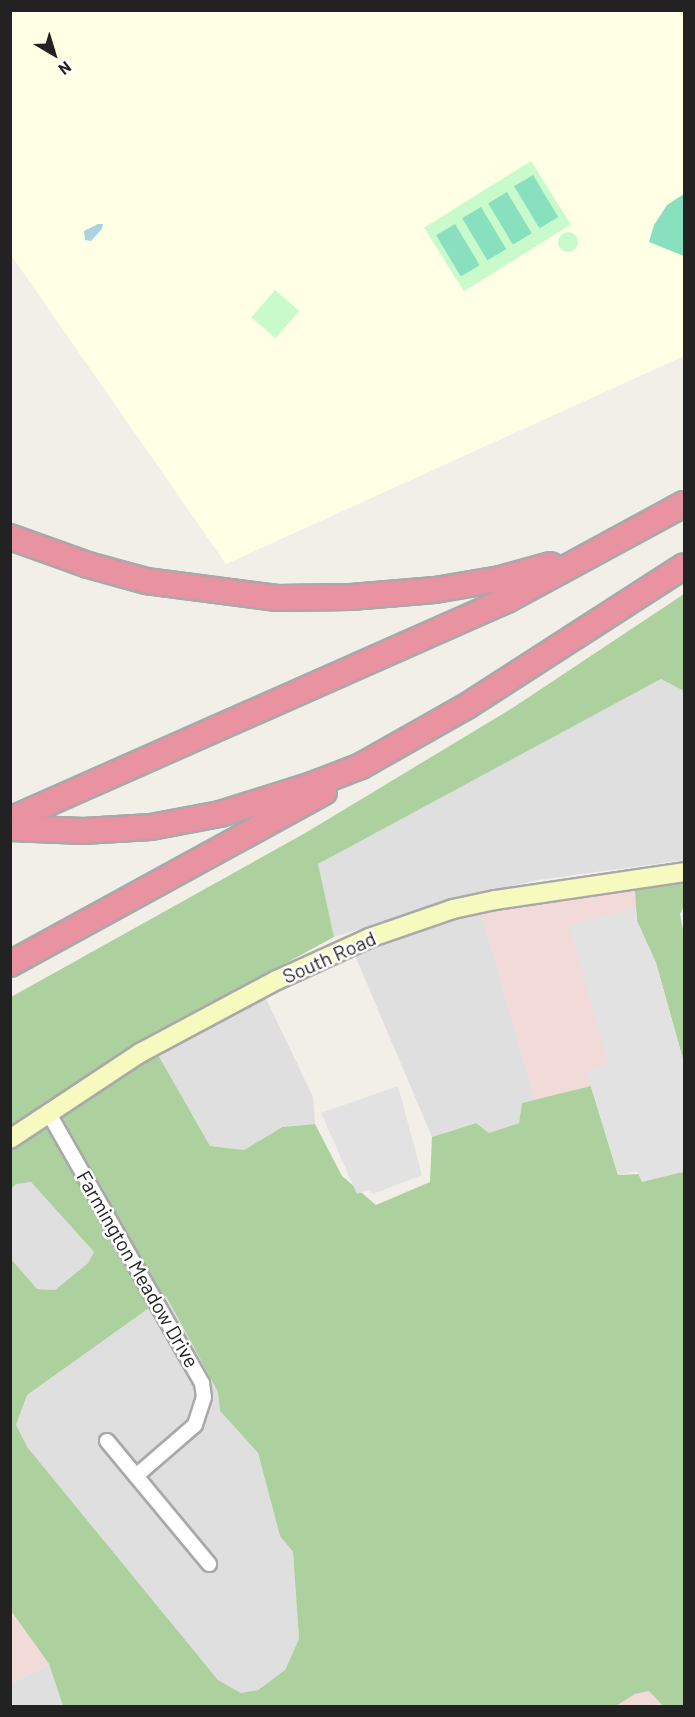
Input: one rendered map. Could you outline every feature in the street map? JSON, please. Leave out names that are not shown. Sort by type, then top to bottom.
[{"type":"highway","points":[[15,826],[465,620],[684,504]]},
{"type":"highway","points":[[10,537],[88,565],[167,585],[231,595],[302,598],[380,596],[483,582],[543,567],[620,539]]},
{"type":"highway","points":[[10,964],[297,809],[362,766],[543,660],[684,566]]},
{"type":"highway","points":[[15,826],[106,831],[194,820],[270,800],[362,766]]},
{"type":"main road","name":"South Road","points":[[10,1138],[185,1028],[369,938],[453,909],[495,900],[684,872]]},
{"type":"street","name":"Farmington Meadow Drive","points":[[48,1112],[202,1383],[204,1397],[195,1425],[136,1476]]},
{"type":"street","points":[[107,1441],[209,1564]]},
{"type":"shaded area","points":[[10,11],[684,11],[684,356],[226,564],[11,255]]},
{"type":"shaded area","points":[[661,679],[684,691],[684,860],[538,880],[448,902],[334,937],[317,864]]},
{"type":"shaded area","points":[[634,879],[637,921],[684,1063],[684,1155],[591,1086],[535,1100],[479,904]]},
{"type":"shaded area","points":[[479,904],[535,1100],[522,1103],[519,1123],[489,1133],[475,1123],[432,1137],[351,946]]},
{"type":"shaded area","points":[[636,908],[637,921],[656,963],[684,1063],[683,1172],[642,1182],[637,1171],[618,1175],[586,1071],[608,1064],[569,925]]},
{"type":"shaded area","points":[[261,988],[313,1097],[315,1124],[281,1127],[244,1150],[210,1146],[153,1046]]},
{"type":"shaded area","points":[[398,1086],[422,1175],[373,1194],[370,1190],[357,1194],[321,1113]]},
{"type":"shaded area","points":[[31,1182],[94,1252],[88,1263],[55,1290],[37,1289],[11,1259],[11,1189],[16,1184]]},
{"type":"shaded area","points":[[166,1296],[218,1392],[220,1411],[258,1453],[280,1536],[293,1552],[299,1639],[285,1670],[258,1690],[241,1693],[218,1680],[28,1448],[16,1425],[27,1395]]},
{"type":"shaded area","points":[[10,1611],[49,1664],[11,1683],[10,1683]]},
{"type":"shaded area","points":[[49,1664],[63,1706],[11,1706],[11,1683]]},
{"type":"shaded area","points":[[649,1691],[663,1706],[616,1706],[635,1694]]},
{"type":"green space","points":[[531,161],[571,225],[464,291],[424,228]]},
{"type":"green space","points":[[533,175],[558,217],[539,228],[514,186]]},
{"type":"green space","points":[[507,192],[532,233],[513,244],[488,203]]},
{"type":"green space","points":[[684,194],[684,256],[649,242],[654,225],[667,205]]},
{"type":"green space","points":[[481,207],[506,249],[487,260],[462,218]]},
{"type":"green space","points":[[455,224],[480,265],[461,276],[436,235]]},
{"type":"green space","points":[[568,232],[575,235],[578,242],[575,249],[568,252],[561,249],[558,242],[561,235]]},
{"type":"green space","points":[[275,290],[299,311],[276,338],[251,317]]},
{"type":"green space","points":[[684,594],[684,691],[661,679],[318,864],[334,937],[158,1032],[11,1126],[11,997],[307,832],[514,707]]},
{"type":"green space","points":[[684,872],[684,906],[680,914],[684,935],[684,1063],[656,963],[637,921],[634,879]]},
{"type":"green space","points":[[153,1046],[210,1146],[244,1150],[282,1127],[315,1124],[342,1176],[376,1205],[430,1182],[432,1137],[476,1123],[489,1133],[519,1123],[522,1103],[591,1086],[618,1175],[683,1172],[681,1156],[684,1155],[684,1706],[663,1706],[649,1691],[635,1694],[616,1706],[63,1706],[49,1664],[11,1611],[11,1259],[37,1289],[55,1290],[88,1263],[94,1252],[31,1182],[16,1184],[11,1189],[11,1139]],"holes":[[[166,1296],[218,1392],[220,1411],[258,1453],[280,1536],[293,1552],[299,1639],[285,1670],[258,1690],[241,1693],[218,1680],[28,1448],[16,1425],[27,1395]]]},
{"type":"water","points":[[103,224],[102,229],[91,241],[85,240],[84,231]]}]
